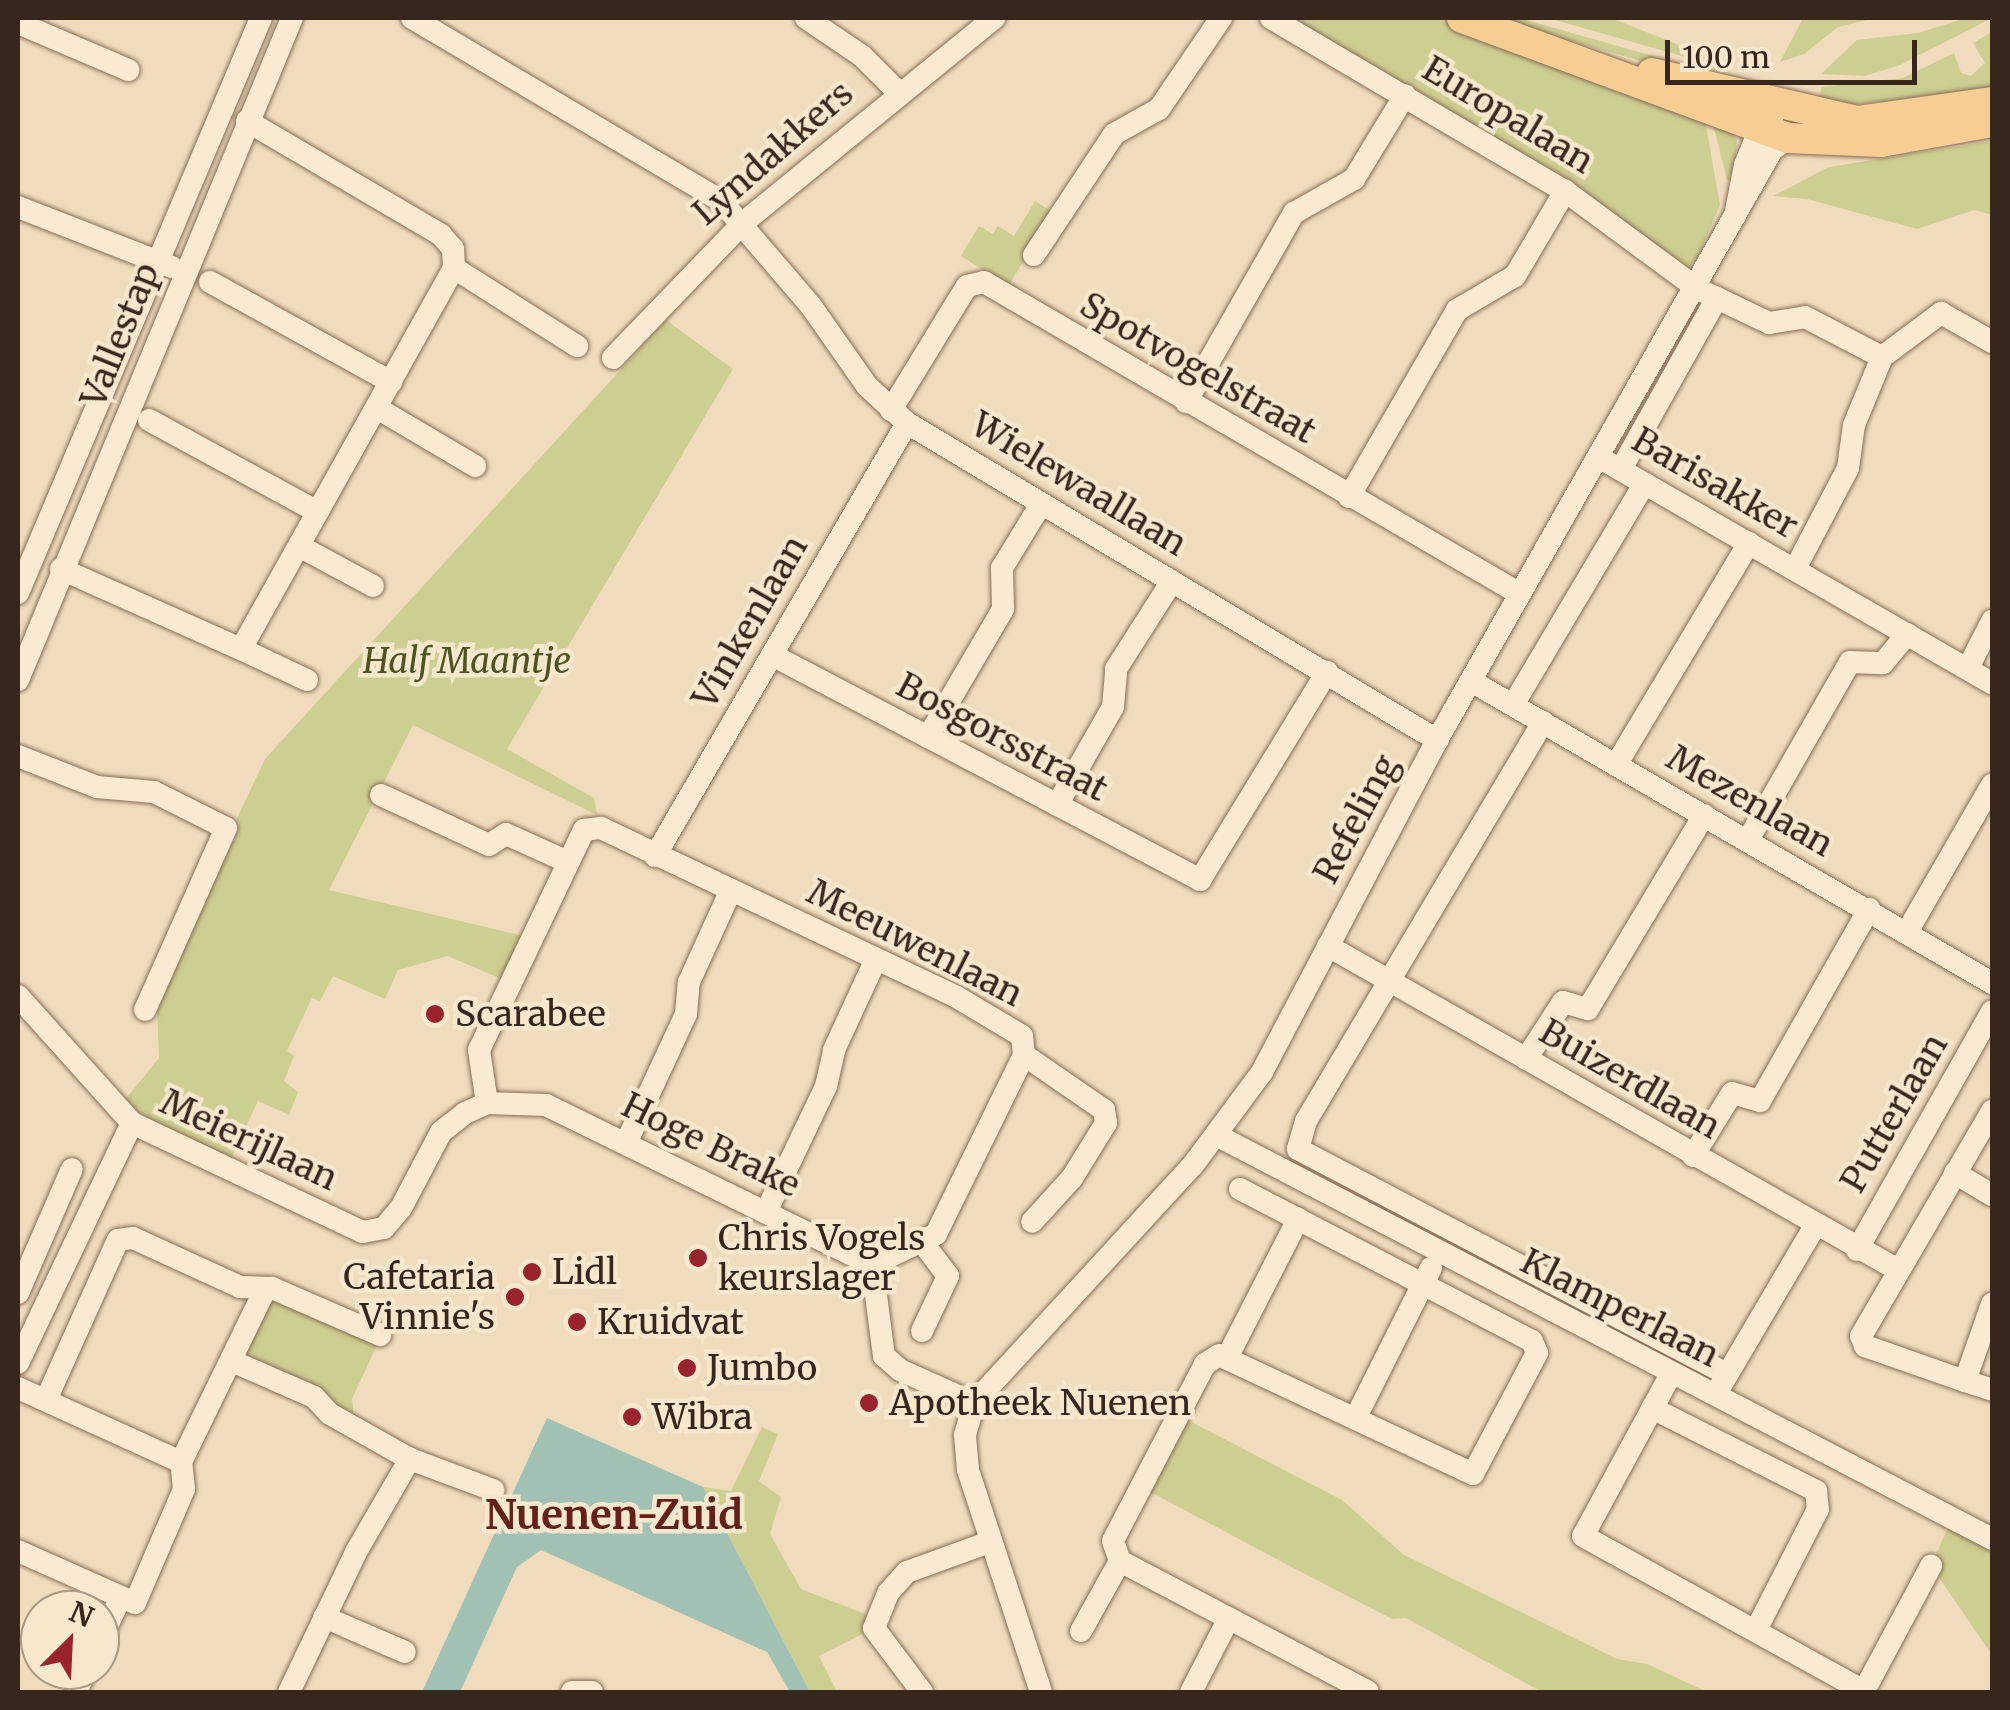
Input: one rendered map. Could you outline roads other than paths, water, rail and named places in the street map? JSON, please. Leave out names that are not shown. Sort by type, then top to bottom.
[{"type":"main road","name":"Europalaan","points":[[1462,18],[1788,138],[1854,144],[1960,131],[1992,122]]},
{"type":"main road","name":"Europalaan","points":[[1585,62],[1815,116],[1857,122],[1992,102]]},
{"type":"main road","name":"Europalaan","points":[[1960,131],[1992,132]]},
{"type":"street","name":"Vallestap","points":[[18,593],[261,18]]},
{"type":"street","name":"Vallestap","points":[[18,680],[184,271],[292,18]]},
{"type":"street","name":"Wielewaallaan","points":[[412,18],[721,201],[744,222],[899,416],[1437,740]]},
{"type":"street","points":[[808,18],[862,56],[898,92]]},
{"type":"street","name":"Lyndakkers","points":[[613,358],[744,222],[898,92],[994,18]]},
{"type":"street","points":[[1034,255],[1114,134],[1159,108],[1221,18]]},
{"type":"street","name":"Europalaan","points":[[1271,18],[1565,190],[1707,293]]},
{"type":"street","points":[[18,23],[128,70]]},
{"type":"street","points":[[1186,402],[1294,214],[1354,179],[1405,95]]},
{"type":"street","points":[[1758,130],[1782,116],[1815,116]]},
{"type":"street","points":[[242,650],[454,268],[453,249],[440,235],[248,121]]},
{"type":"street","name":"Refeling","points":[[1734,220],[1736,193],[1758,130]]},
{"type":"street","name":"Refeling","points":[[974,1403],[1218,1136],[1262,1072],[1437,740],[1520,594],[1611,464],[1707,293],[1734,220],[1772,150],[1788,138]]},
{"type":"street","points":[[1349,496],[1457,310],[1515,276],[1565,190]]},
{"type":"street","points":[[18,207],[184,271]]},
{"type":"street","points":[[454,268],[577,346]]},
{"type":"street","points":[[210,282],[391,382]]},
{"type":"street","name":"Spotvogelstraat","points":[[899,416],[966,286],[984,282],[1520,594]]},
{"type":"street","points":[[1707,293],[1769,323],[1804,317],[1882,357],[1940,313],[1992,342]]},
{"type":"street","name":"Barisakker","points":[[1795,569],[1848,468],[1854,425],[1882,357]]},
{"type":"street","points":[[377,408],[474,466]]},
{"type":"street","name":"Vinkenlaan","points":[[655,856],[772,656],[899,416]]},
{"type":"street","points":[[149,420],[318,512]]},
{"type":"street","name":"Barisakker","points":[[1611,464],[1992,683]]},
{"type":"street","points":[[1513,705],[1645,483]]},
{"type":"street","points":[[928,737],[1003,609],[1002,568],[1042,504]]},
{"type":"street","points":[[1616,765],[1749,543]]},
{"type":"street","points":[[299,546],[373,586]]},
{"type":"street","points":[[62,569],[307,680]]},
{"type":"street","points":[[1057,805],[1113,707],[1116,669],[1172,581]]},
{"type":"street","points":[[18,607],[43,618]]},
{"type":"street","points":[[1968,668],[1992,620]]},
{"type":"street","points":[[1748,840],[1850,662],[1883,663],[1907,634]]},
{"type":"street","name":"Bosgorsstraat","points":[[772,656],[1200,880],[1326,672]]},
{"type":"street","name":"Mezenlaan","points":[[1471,681],[1992,983]]},
{"type":"street","points":[[1388,980],[1543,722]]},
{"type":"street","points":[[18,756],[97,787],[154,792],[226,828],[145,1010]]},
{"type":"street","points":[[1907,932],[1992,785]]},
{"type":"street","points":[[381,796],[489,845],[506,834],[568,862],[479,1050],[487,1103]]},
{"type":"street","points":[[1526,1059],[1562,1002],[1588,1009],[1704,815]]},
{"type":"street","name":"Meeuwenlaan","points":[[568,862],[584,830],[602,828],[876,959],[1022,1036],[1024,1055],[1104,1110],[1106,1123],[1072,1178],[1032,1222]]},
{"type":"street","points":[[627,1141],[686,1014],[689,982],[731,890]]},
{"type":"street","points":[[1694,1156],[1732,1093],[1760,1101],[1869,910]]},
{"type":"street","name":"Buizerdlaan","points":[[1328,946],[1898,1270]]},
{"type":"street","points":[[766,1212],[826,1086],[834,1050],[876,959]]},
{"type":"street","name":"Klamperlaan","points":[[1388,980],[1296,1140],[1298,1149],[1728,1374]]},
{"type":"street","name":"Meierijlaan","points":[[18,996],[132,1123],[363,1232],[384,1228],[442,1132],[487,1103]]},
{"type":"street","name":"Putterlaan","points":[[1857,1250],[1992,1011]]},
{"type":"street","points":[[1024,1055],[936,1234],[872,1265],[884,1356],[900,1370],[974,1403],[965,1435],[968,1470],[1040,1692]]},
{"type":"street","name":"Hoge Brake","points":[[487,1103],[531,1100],[627,1141],[872,1265]]},
{"type":"street","points":[[1992,1111],[1861,1336],[1864,1346],[1992,1390]]},
{"type":"street","points":[[18,1363],[132,1123]]},
{"type":"street","name":"Klamperlaan","points":[[1218,1136],[1992,1538]]},
{"type":"street","points":[[46,1301],[18,1292],[72,1169]]},
{"type":"street","points":[[1956,1173],[1992,1195]]},
{"type":"street","points":[[1229,1354],[1473,1474],[1537,1353],[1532,1340],[1240,1189]]},
{"type":"street","points":[[1298,1219],[1229,1354],[1205,1364],[1113,1541],[1120,1561],[1368,1692]]},
{"type":"street","points":[[1715,1396],[1815,1226]]},
{"type":"street","points":[[46,1400],[118,1240],[133,1238],[240,1287],[265,1290],[380,1335]]},
{"type":"street","points":[[922,1330],[948,1276],[923,1243]]},
{"type":"street","points":[[1356,1417],[1440,1254]]},
{"type":"street","points":[[120,1601],[135,1603],[141,1596],[184,1490],[181,1462],[224,1369],[234,1362],[265,1290]]},
{"type":"street","points":[[1965,1380],[1992,1304]]},
{"type":"street","points":[[234,1362],[314,1397],[330,1414],[410,1459],[494,1490]]},
{"type":"street","points":[[1671,1374],[1584,1536],[1866,1691],[1931,1566]]},
{"type":"street","points":[[18,1388],[181,1462]]},
{"type":"street","points":[[1652,1408],[1816,1491],[1818,1510],[1757,1628]]},
{"type":"street","points":[[288,1692],[410,1459]]},
{"type":"street","points":[[922,1692],[874,1628],[888,1593],[907,1572],[992,1541]]},
{"type":"street","points":[[18,1551],[96,1590]]},
{"type":"street","points":[[1081,1631],[1120,1561]]},
{"type":"street","points":[[324,1617],[405,1652]]},
{"type":"street","points":[[1191,1692],[1228,1618]]},
{"type":"street","points":[[572,1692],[592,1692]]},
{"type":"place","name":"Scarabee","points":[[435,1014]]},
{"type":"place","name":"Chris Vogels keurslager","points":[[698,1258]]},
{"type":"place","name":"Lidl","points":[[532,1272]]},
{"type":"place","name":"Cafetaria Vinnie's","points":[[515,1297]]},
{"type":"place","name":"Kruidvat","points":[[577,1322]]},
{"type":"place","name":"Jumbo","points":[[687,1368]]},
{"type":"place","name":"Apotheek Nuenen","points":[[869,1403]]},
{"type":"place","name":"Wibra","points":[[632,1417]]},
{"type":"district","name":"Nuenen-Zuid","points":[[614,1515]]},
{"type":"park label","name":"Half Maantje","points":[[467,661]]}]
